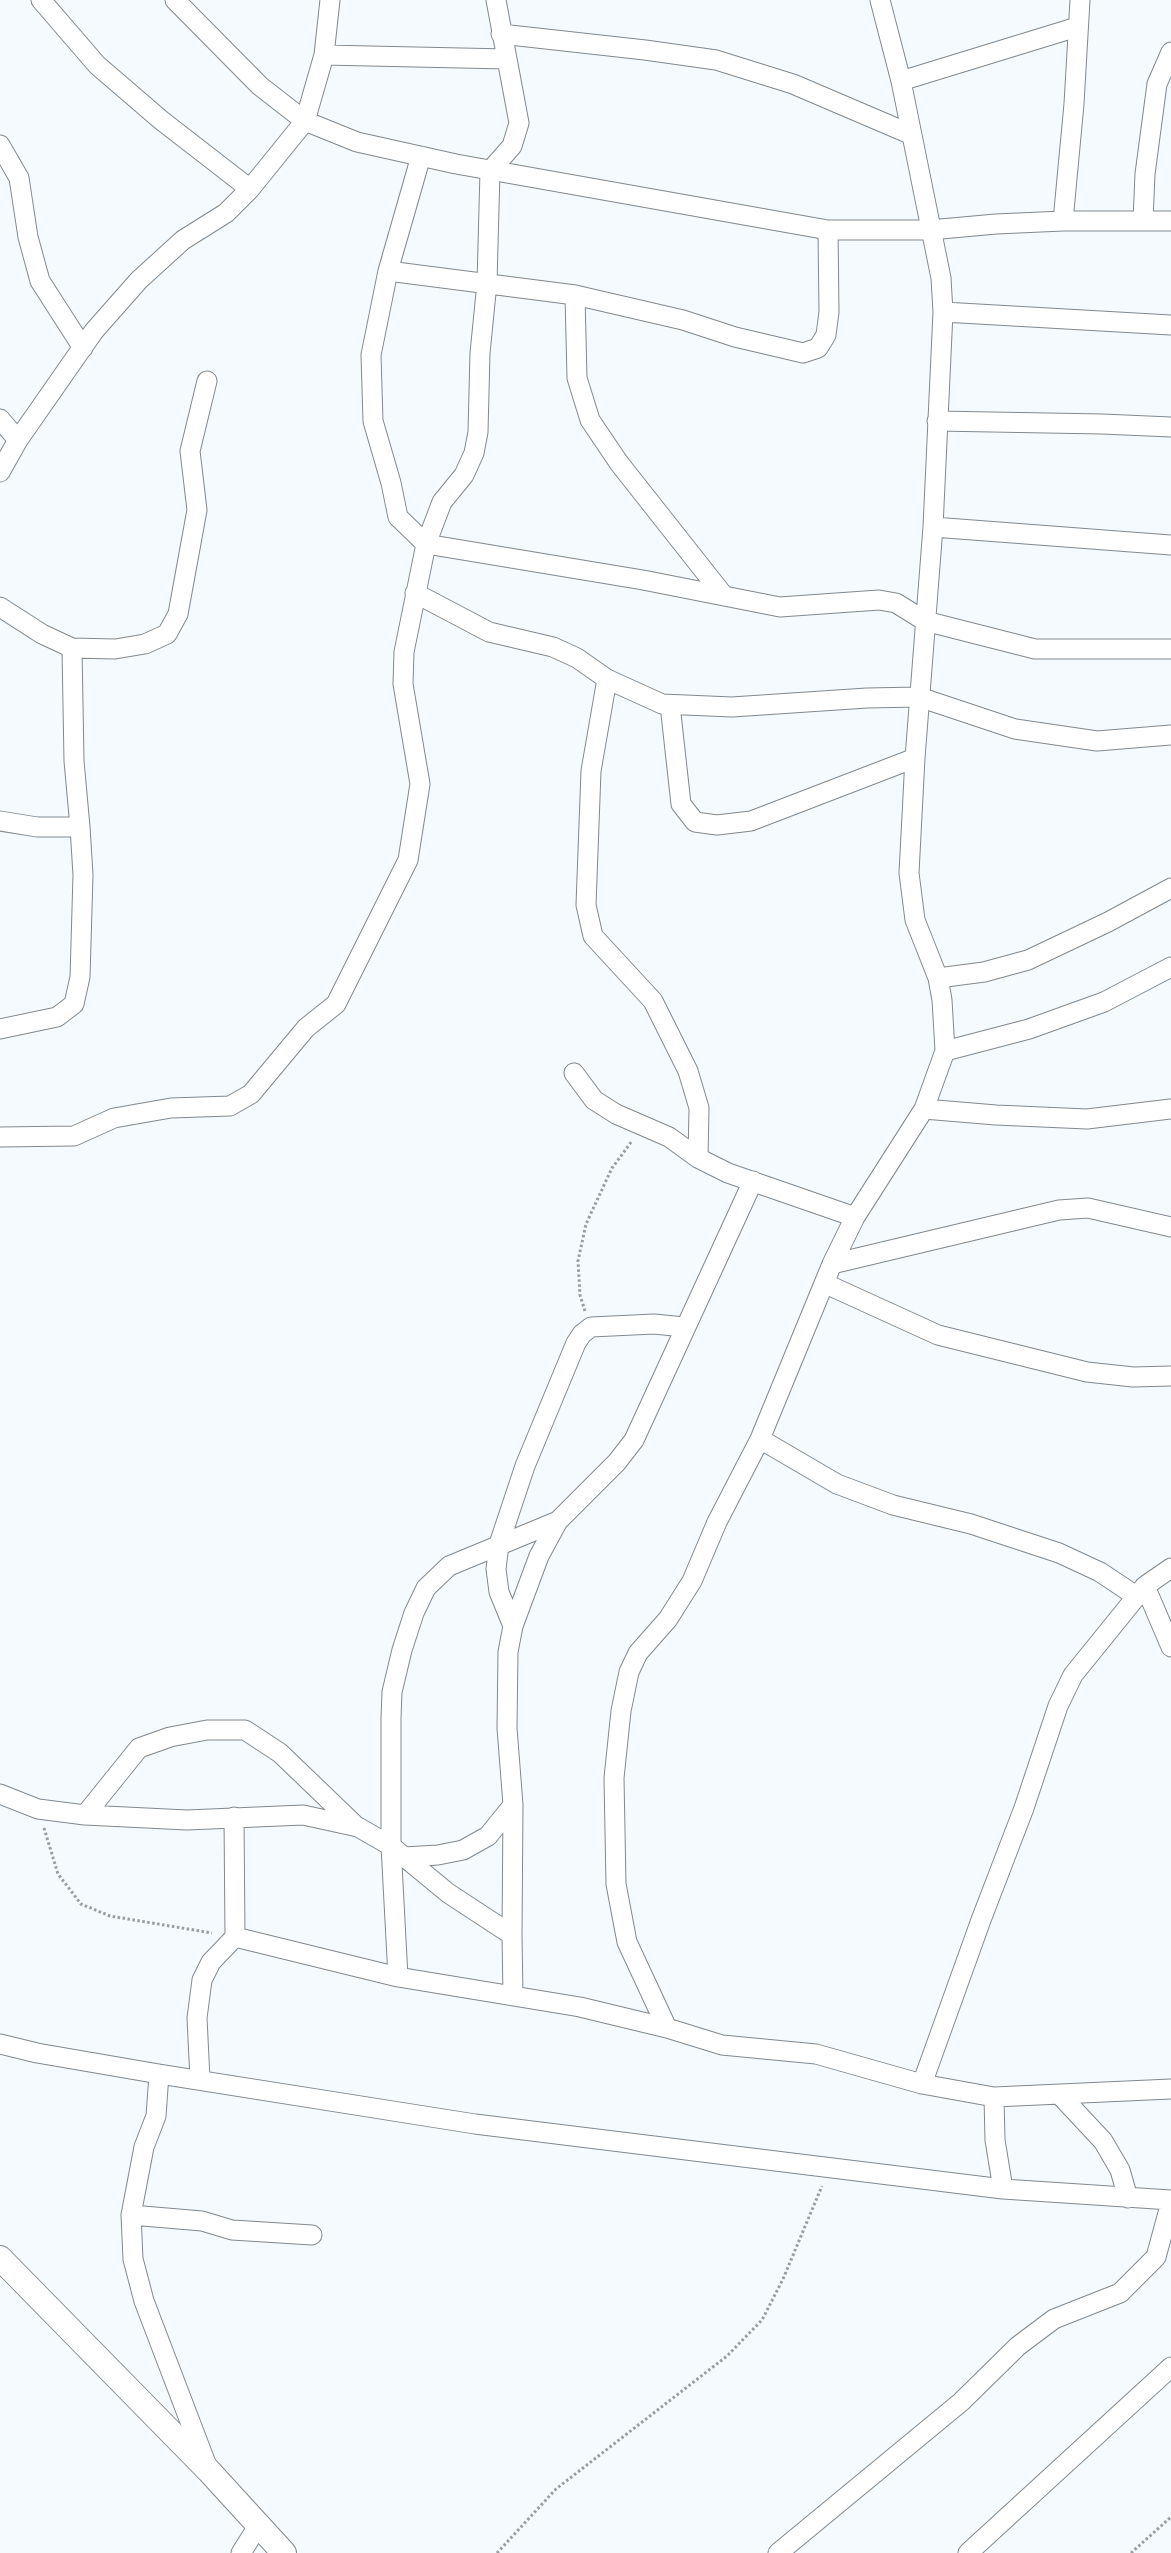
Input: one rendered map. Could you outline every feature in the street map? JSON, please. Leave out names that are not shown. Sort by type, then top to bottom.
[{"type":"street","points":[[41,0],[97,65],[161,120],[250,189]]},
{"type":"street","points":[[175,0],[260,86],[305,121],[357,142],[490,171],[828,230],[930,230],[996,224],[1063,221],[1171,221]]},
{"type":"street","points":[[0,472],[18,440],[83,348],[139,280],[183,240],[226,213],[250,189],[305,121],[324,55],[330,0]]},
{"type":"street","points":[[0,1137],[74,1136],[114,1118],[171,1108],[230,1106],[252,1094],[306,1028],[336,1004],[408,860],[420,784],[404,684],[404,652],[426,544],[442,502],[464,475],[474,453],[478,432],[480,353],[487,283],[490,171],[512,146],[519,123],[496,0]]},
{"type":"street","points":[[667,2028],[627,1942],[616,1884],[614,1778],[621,1711],[629,1672],[638,1653],[668,1619],[692,1581],[718,1522],[760,1439],[826,1284],[832,1264],[855,1217],[924,1109],[945,1052],[942,1000],[938,978],[915,920],[909,873],[919,697],[933,527],[943,312],[942,278],[930,230],[900,81],[880,0]]},
{"type":"street","points":[[1063,221],[1074,104],[1080,0]]},
{"type":"street","points":[[900,81],[1077,28]]},
{"type":"street","points":[[501,34],[716,60],[793,84],[910,134]]},
{"type":"street","points":[[1143,221],[1146,174],[1157,84],[1171,52]]},
{"type":"street","points":[[324,55],[507,59]]},
{"type":"street","points":[[0,146],[19,178],[28,238],[40,281],[83,348]]},
{"type":"street","points":[[422,156],[388,271],[371,355],[373,421],[391,484],[398,517],[426,544],[643,580],[780,607],[879,600],[896,603],[925,621],[1035,648],[1171,649]]},
{"type":"street","points":[[388,271],[574,295],[683,320],[735,337],[803,353],[818,348],[826,335],[829,312],[828,230]]},
{"type":"street","points":[[574,295],[577,378],[590,420],[618,463],[724,596]]},
{"type":"street","points":[[943,312],[1171,325]]},
{"type":"street","points":[[0,607],[42,634],[72,648],[115,649],[145,644],[167,634],[178,614],[197,510],[190,451],[207,381]]},
{"type":"street","points":[[0,419],[18,440]]},
{"type":"street","points":[[937,421],[1171,427]]},
{"type":"street","points":[[933,527],[1171,545]]},
{"type":"street","points":[[415,593],[489,632],[561,651],[577,658],[607,679],[662,704],[732,707],[866,698],[919,697],[1015,729],[1098,741],[1171,735]]},
{"type":"street","points":[[0,1029],[57,1017],[74,1004],[80,977],[83,875],[74,761],[72,648]]},
{"type":"street","points":[[607,679],[591,772],[586,905],[593,936],[653,1001],[688,1071],[699,1108],[698,1158]]},
{"type":"street","points":[[670,705],[681,804],[695,822],[717,825],[751,821],[915,758]]},
{"type":"street","points":[[0,821],[37,827],[80,827]]},
{"type":"street","points":[[938,978],[984,972],[1028,960],[1108,922],[1171,888]]},
{"type":"street","points":[[945,1052],[1029,1029],[1104,1002],[1171,968]]},
{"type":"street","points":[[574,1073],[594,1100],[616,1114],[644,1124],[669,1137],[698,1158],[728,1173],[855,1217]]},
{"type":"street","points":[[924,1109],[1087,1119],[1171,1109]]},
{"type":"street","points":[[513,1996],[513,1806],[507,1728],[508,1652],[513,1626],[539,1556],[558,1521],[617,1462],[634,1440],[668,1369],[684,1327],[753,1181]]},
{"type":"street","points":[[832,1264],[1059,1210],[1088,1208],[1171,1227]]},
{"type":"street","points":[[826,1284],[938,1335],[1087,1372],[1133,1377],[1171,1376]]},
{"type":"street","points":[[513,1626],[499,1592],[496,1569],[499,1544],[524,1466],[576,1344],[582,1334],[591,1327],[654,1324],[684,1327]]},
{"type":"street","points":[[760,1439],[837,1484],[893,1505],[970,1524],[1059,1553],[1141,1591],[1171,1647]]},
{"type":"street","points":[[398,1977],[397,1852],[392,1692],[402,1650],[414,1613],[426,1588],[449,1566],[558,1521]]},
{"type":"street","points":[[922,2084],[981,1920],[1024,1808],[1058,1706],[1073,1675],[1141,1591],[1171,1568]]},
{"type":"street","points":[[85,1816],[139,1748],[170,1736],[207,1730],[245,1730],[280,1753],[358,1827],[397,1852],[448,1893],[512,1935]]},
{"type":"street","points":[[0,1794],[38,1810],[85,1816],[186,1820],[303,1815],[358,1827]]},
{"type":"street","points":[[397,1852],[438,1855],[463,1850],[488,1836],[513,1806]]},
{"type":"street","points":[[200,2079],[198,2018],[202,1980],[211,1962],[235,1937],[234,1817]]},
{"type":"street","points":[[235,1937],[398,1977],[580,2008],[667,2028],[722,2045],[816,2054],[922,2084],[994,2097],[1171,2089]]},
{"type":"street","points":[[0,2044],[37,2053],[159,2074],[475,2124],[828,2169],[1003,2189],[1171,2201],[1156,2257],[1120,2292],[1054,2319],[1018,2346],[961,2402],[778,2553]]},
{"type":"street","points":[[159,2074],[156,2116],[144,2147],[131,2216],[132,2259],[144,2301],[208,2471]]},
{"type":"street","points":[[1060,2095],[1103,2141],[1120,2170],[1128,2198]]},
{"type":"street","points":[[994,2097],[995,2140],[1003,2189]]},
{"type":"street","points":[[131,2216],[202,2221],[232,2230],[312,2235]]},
{"type":"street","points":[[0,2258],[208,2471],[284,2553]]},
{"type":"street","points":[[968,2553],[1171,2367]]},
{"type":"street","points":[[241,2553],[258,2526]]},
{"type":"path","points":[[591,1327],[580,1295],[578,1261],[586,1224],[612,1168],[644,1124]]},
{"type":"path","points":[[38,1810],[58,1874],[81,1904],[110,1916],[235,1937]]},
{"type":"path","points":[[497,2553],[556,2489],[727,2356],[762,2320],[783,2279],[828,2169]]},
{"type":"path","points":[[1131,2553],[1171,2517]]}]
